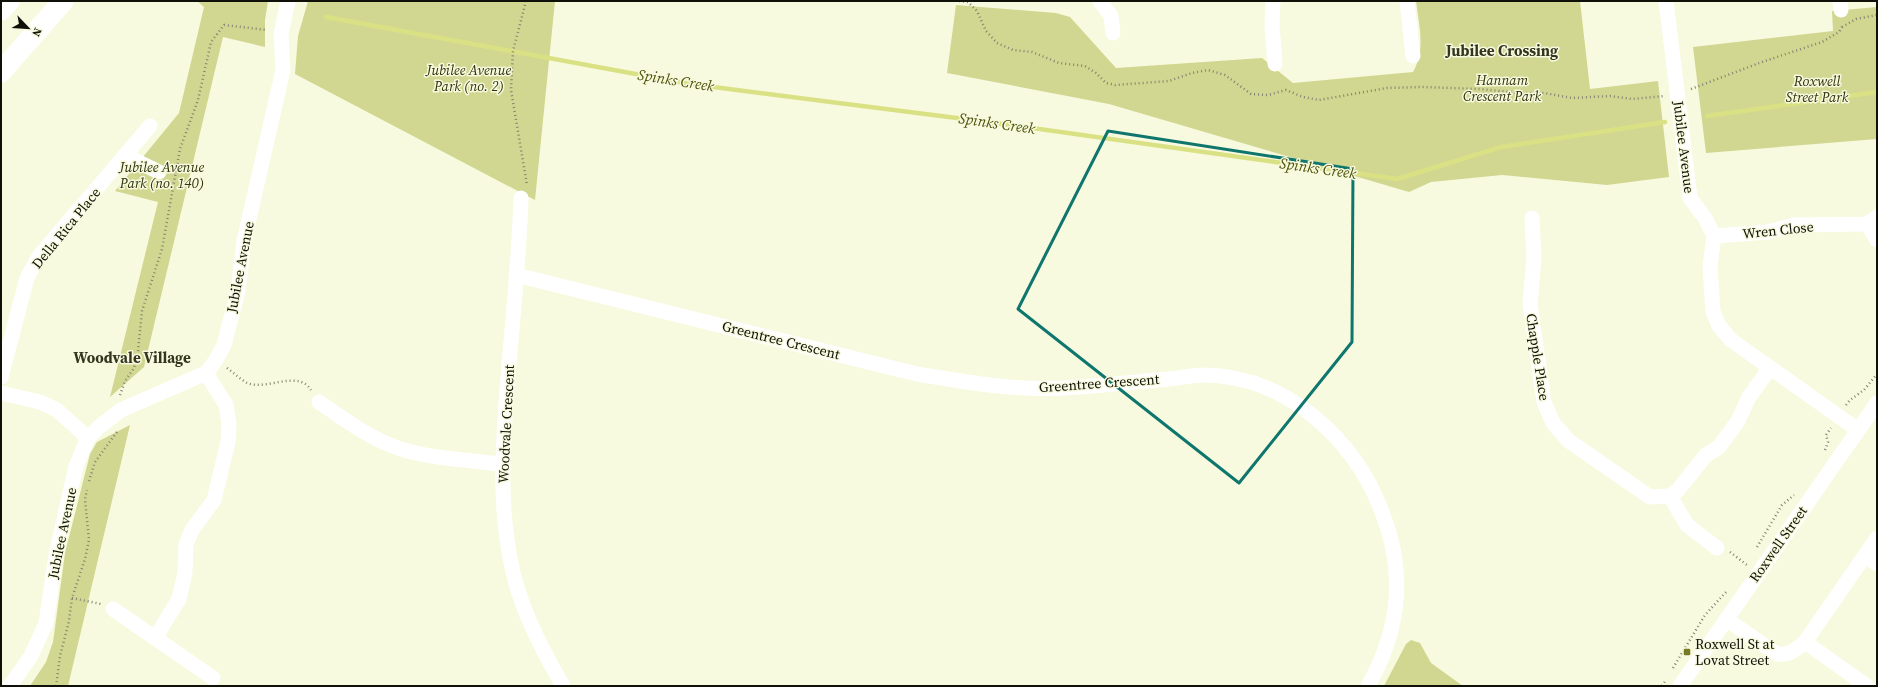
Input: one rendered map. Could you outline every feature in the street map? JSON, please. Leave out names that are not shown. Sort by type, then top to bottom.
[{"type":"highway","points":[[1,10],[9,1]]},
{"type":"highway","points":[[1,72],[63,1]]},
{"type":"street","name":"Jubilee Avenue","points":[[10,686],[31,656],[46,623],[56,554],[64,518],[76,466],[88,438],[99,427],[121,410],[206,373],[216,360],[224,345],[238,291],[244,241],[283,70],[281,34],[288,1]]},
{"type":"street","points":[[1100,1],[1111,16],[1114,33]]},
{"type":"street","points":[[1273,1],[1272,26],[1275,64]]},
{"type":"street","points":[[1407,1],[1413,56]]},
{"type":"street","name":"Jubilee Avenue","points":[[1666,1],[1690,198],[1705,218],[1714,236]]},
{"type":"street","name":"Della Rica Place","points":[[1,377],[27,278],[33,267],[40,256],[150,126]]},
{"type":"street","points":[[126,156],[159,172]]},
{"type":"street","name":"Woodvale Crescent","points":[[524,192],[501,464],[503,512],[510,559],[522,602],[540,645],[563,686]]},
{"type":"street","name":"Chapple Place","points":[[1532,218],[1534,257],[1530,304],[1544,402],[1553,423],[1569,441],[1650,497],[1670,496]]},
{"type":"street","name":"Wren Close","points":[[1714,236],[1768,232],[1794,225],[1872,220],[1877,240]]},
{"type":"street","points":[[1714,236],[1710,266],[1713,312],[1718,326],[1731,340],[1858,430]]},
{"type":"street","name":"Greentree Crescent","points":[[516,275],[916,374],[972,383],[1021,387],[1064,388],[1204,376],[1236,379],[1268,389],[1299,405],[1322,423],[1346,446],[1365,474],[1379,502],[1391,534],[1396,573],[1396,599],[1391,634],[1380,666],[1368,686]]},
{"type":"street","points":[[1717,548],[1687,525],[1670,496],[1678,490],[1706,455],[1719,447],[1738,421],[1749,397],[1770,368]]},
{"type":"street","points":[[155,638],[179,599],[185,573],[186,544],[192,530],[214,500],[228,442],[229,424],[226,405],[206,373]]},
{"type":"street","points":[[1,393],[40,402],[57,410],[88,438]]},
{"type":"street","points":[[319,402],[368,434],[398,448],[431,455],[501,464]]},
{"type":"street","name":"Roxwell Street","points":[[1680,686],[1877,403]]},
{"type":"street","points":[[1726,619],[1778,654],[1783,655],[1790,653],[1805,642],[1871,560],[1877,538]]},
{"type":"street","points":[[112,609],[213,678]]},
{"type":"street","points":[[1805,642],[1867,686]]},
{"type":"path","points":[[524,192],[511,90],[513,51],[526,1]]},
{"type":"path","points":[[959,1],[968,2],[977,11],[986,31],[997,42],[1013,50],[1032,52],[1060,63],[1085,66],[1096,73],[1106,83],[1115,85],[1170,81],[1192,73],[1208,70],[1225,75],[1251,94],[1268,95],[1286,90],[1303,97],[1319,100],[1387,88],[1416,87],[1544,93],[1572,98],[1610,96],[1632,99],[1654,98],[1677,94],[1762,62],[1822,42],[1839,32],[1842,27]]},
{"type":"path","points":[[88,483],[95,462],[117,433],[121,410],[120,394],[134,368],[138,351],[142,311],[162,249],[180,149],[202,87],[211,42],[224,25],[260,29],[281,34]]},
{"type":"path","points":[[216,360],[248,383],[265,386],[295,380],[309,386],[319,402]]},
{"type":"path","points":[[1824,453],[1828,442],[1826,435],[1838,417],[1850,400],[1864,390],[1877,374]]},
{"type":"path","points":[[56,686],[60,656],[69,621],[72,598],[85,559],[89,540],[86,499],[87,488]]},
{"type":"path","points":[[1754,553],[1782,505],[1795,494]]},
{"type":"path","points":[[1717,548],[1723,547],[1747,565]]},
{"type":"path","points":[[1743,570],[1751,559]]},
{"type":"path","points":[[1662,686],[1705,615],[1731,587]]},
{"type":"path","points":[[72,598],[89,600],[112,609]]},
{"type":"highlighted area","points":[[1108,131],[1353,169],[1352,342],[1239,483],[1018,309]]},
{"type":"green space","name":"Jubilee Avenue Park (no. 140)","points":[[197,1],[268,1],[265,20],[265,47],[223,37],[144,367],[110,397],[158,202],[115,191],[179,113],[204,7]]},
{"type":"green space","name":"Jubilee Avenue Park (no. 2)","points":[[308,1],[555,1],[535,200],[295,74],[298,36]]},
{"type":"green space","name":"Hannam Crescent Park","points":[[1416,1],[1580,1],[1590,89],[1658,81],[1669,177],[1607,185],[1502,175],[1431,182],[1409,192],[1109,104],[947,73],[956,5],[1056,13],[1070,17],[1116,68],[1262,58],[1293,83],[1413,72],[1417,63],[1420,46],[1420,28]]},
{"type":"green space","name":"Roxwell Street Park","points":[[1877,7],[1877,139],[1706,153],[1693,47],[1833,31],[1832,11]]},
{"type":"green space","points":[[130,425],[68,686],[30,686],[46,662],[53,642],[65,553],[90,454],[97,442]]},
{"type":"green space","points":[[1411,640],[1420,643],[1431,663],[1463,686],[1384,686],[1406,644]]},
{"type":"waterway","name":"Spinks Creek","points":[[326,17],[690,84],[996,123],[1397,179],[1501,147],[1665,122]]},
{"type":"waterway","name":"Spinks Creek","points":[[1707,116],[1877,92]]},
{"type":"place","name":"Roxwell St at Lovat Street","points":[[1687,652]]},
{"type":"district","name":"Jubilee Crossing","points":[[1502,50]]},
{"type":"district","name":"Woodvale Village","points":[[132,357]]}]
